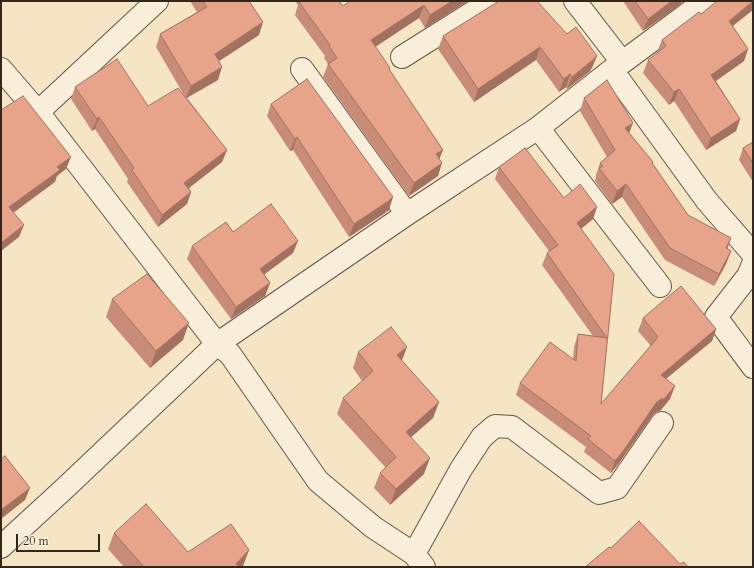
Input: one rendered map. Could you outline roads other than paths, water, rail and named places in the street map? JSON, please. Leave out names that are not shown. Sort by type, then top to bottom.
[{"type":"street","points":[[38,112],[157,1]]},
{"type":"street","points":[[402,57],[492,1]]},
{"type":"street","points":[[575,1],[707,201],[753,254]]},
{"type":"street","points":[[1,547],[217,344],[406,214],[538,128],[617,66],[705,1]]},
{"type":"street","points":[[1,69],[38,112],[217,344],[230,354],[318,481],[373,527],[419,560],[461,469],[482,437],[495,426],[512,427],[598,493],[617,488],[662,423]]},
{"type":"street","points":[[302,69],[406,214]]},
{"type":"street","points":[[538,128],[660,286]]},
{"type":"street","points":[[753,264],[748,276],[716,317],[753,367]]}]
